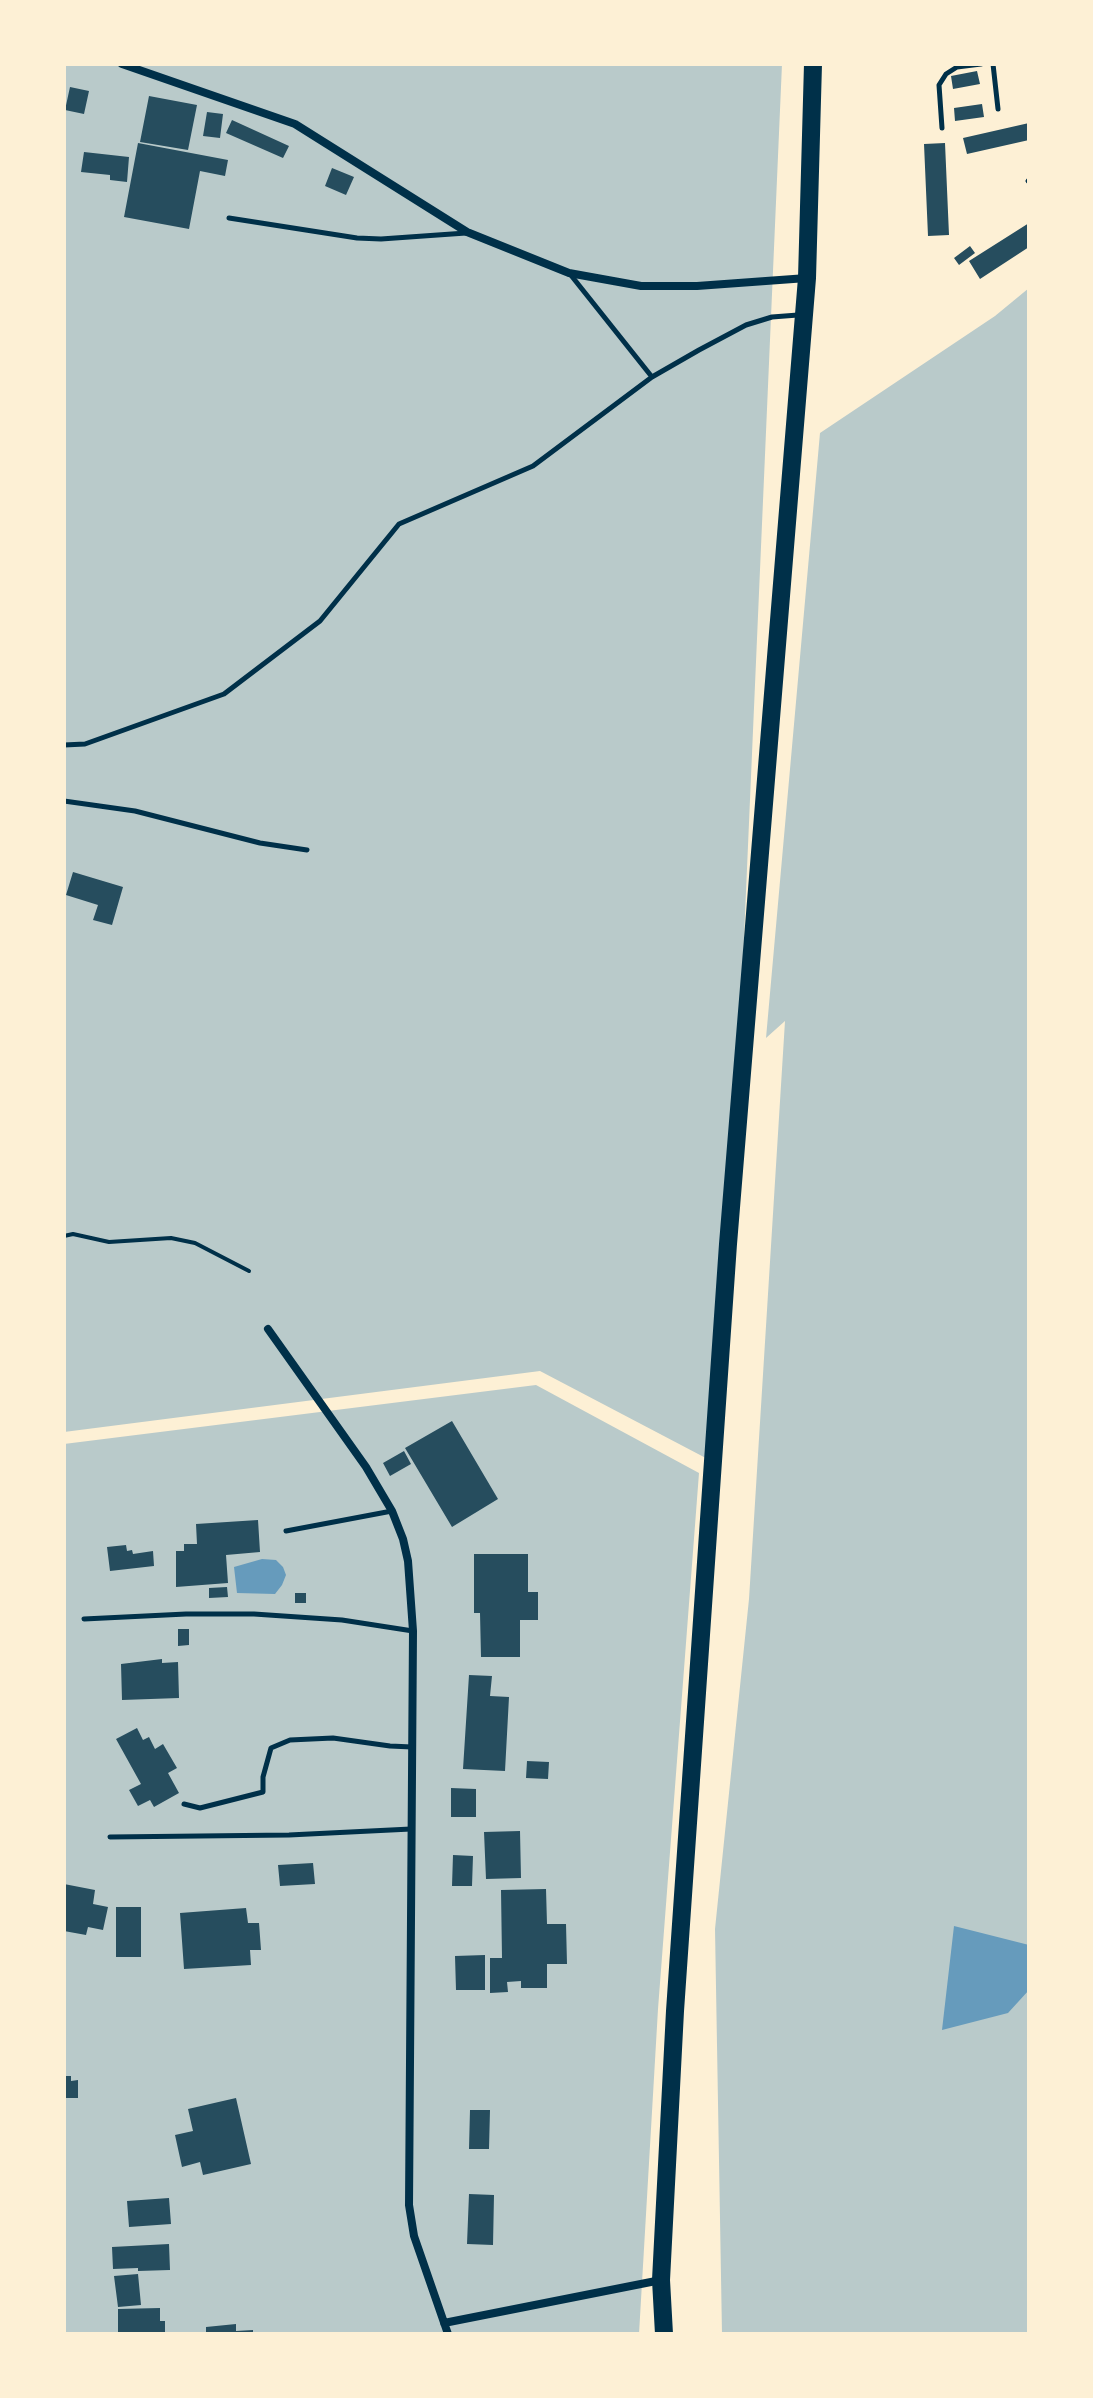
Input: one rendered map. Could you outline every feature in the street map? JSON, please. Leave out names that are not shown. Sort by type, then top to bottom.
[{"type":"highway","points":[[664,2334],[661,2280],[676,1995],[728,1244],[807,278],[813,64]]},
{"type":"street","points":[[122,64],[295,124],[467,232],[569,273],[641,286],[697,286],[807,278]]},
{"type":"street","points":[[268,1329],[366,1467],[392,1511],[408,1561],[413,1631],[409,2205],[414,2236],[448,2334]]},
{"type":"street","points":[[444,2323],[661,2280]]},
{"type":"lane","points":[[942,128],[939,85],[946,74],[957,67],[981,64]]},
{"type":"lane","points":[[993,64],[998,109]]},
{"type":"lane","points":[[229,218],[357,238],[467,232]]},
{"type":"lane","points":[[569,273],[652,377]]},
{"type":"lane","points":[[64,745],[85,744],[224,694],[320,621],[399,524],[533,466],[652,377],[746,325],[772,317],[803,315]]},
{"type":"lane","points":[[64,801],[135,811],[260,843],[307,850]]},
{"type":"lane","points":[[286,1531],[392,1511]]},
{"type":"lane","points":[[84,1619],[254,1614],[342,1620],[413,1631]]},
{"type":"lane","points":[[184,1804],[200,1808],[263,1792],[263,1777],[271,1748],[290,1740],[333,1738],[413,1747]]},
{"type":"lane","points":[[110,1837],[289,1835],[412,1829]]},
{"type":"path","points":[[64,1236],[73,1234],[109,1242],[171,1238],[195,1243],[249,1271]]},
{"type":"shaded area","points":[[64,64],[782,64],[721,1466],[540,1371],[64,1432]]},
{"type":"shaded area","points":[[1029,288],[1029,2334],[722,2334],[715,1929],[749,1599],[785,1021],[766,1038],[820,433],[995,316]]},
{"type":"shaded area","points":[[536,1385],[699,1473],[658,2009],[639,2334],[64,2334],[64,1444]]},
{"type":"water","points":[[262,1559],[276,1560],[283,1567],[286,1575],[282,1585],[275,1594],[237,1593],[234,1567]]},
{"type":"water","points":[[954,1926],[1029,1945],[1029,1990],[1008,2013],[942,2030]]},
{"type":"building","points":[[977,71],[980,84],[953,89],[951,76]]},
{"type":"building","points":[[70,87],[89,91],[84,114],[65,110]]},
{"type":"building","points":[[149,96],[197,105],[188,150],[140,142]]},
{"type":"building","points":[[982,104],[984,117],[955,121],[954,108]]},
{"type":"building","points":[[207,112],[223,114],[220,138],[203,136]]},
{"type":"building","points":[[232,120],[289,146],[283,158],[226,133]]},
{"type":"building","points":[[1029,123],[1029,140],[967,154],[963,138]]},
{"type":"building","points":[[138,143],[228,160],[225,176],[200,171],[189,229],[124,217]]},
{"type":"building","points":[[945,143],[949,235],[928,236],[924,144]]},
{"type":"building","points":[[84,152],[129,157],[127,182],[110,180],[110,175],[81,172]]},
{"type":"building","points":[[332,168],[354,177],[346,195],[325,186]]},
{"type":"building","points":[[1029,223],[1029,247],[980,279],[969,261]]},
{"type":"building","points":[[970,246],[975,253],[959,265],[954,258]]},
{"type":"building","points":[[73,872],[123,887],[112,925],[93,920],[98,905],[66,895]]},
{"type":"building","points":[[452,1421],[498,1499],[452,1527],[405,1448]]},
{"type":"building","points":[[404,1451],[411,1464],[390,1476],[383,1463]]},
{"type":"building","points":[[258,1520],[260,1552],[226,1555],[228,1583],[176,1587],[176,1551],[184,1551],[184,1544],[197,1544],[196,1524]]},
{"type":"building","points":[[126,1545],[127,1551],[132,1550],[133,1554],[153,1551],[154,1566],[110,1571],[107,1547]]},
{"type":"building","points":[[474,1554],[528,1554],[528,1592],[538,1592],[538,1620],[520,1620],[520,1657],[481,1657],[480,1613],[474,1613]]},
{"type":"building","points":[[227,1587],[228,1597],[209,1598],[209,1588]]},
{"type":"building","points":[[295,1593],[306,1593],[306,1603],[295,1603]]},
{"type":"building","points":[[178,1629],[189,1629],[189,1645],[178,1646]]},
{"type":"building","points":[[162,1659],[162,1663],[178,1662],[179,1698],[122,1700],[121,1664]]},
{"type":"building","points":[[469,1675],[492,1676],[490,1696],[509,1697],[505,1771],[463,1769]]},
{"type":"building","points":[[137,1728],[143,1740],[149,1737],[155,1749],[163,1744],[177,1768],[168,1773],[179,1793],[154,1807],[150,1800],[138,1806],[129,1790],[141,1784],[116,1739]]},
{"type":"building","points":[[527,1761],[549,1762],[548,1779],[526,1778]]},
{"type":"building","points":[[451,1788],[476,1789],[476,1817],[451,1817]]},
{"type":"building","points":[[520,1831],[521,1878],[486,1879],[484,1832]]},
{"type":"building","points":[[453,1855],[473,1856],[472,1886],[452,1886]]},
{"type":"building","points":[[313,1863],[315,1884],[280,1886],[278,1865]]},
{"type":"building","points":[[64,1884],[95,1890],[93,1904],[108,1907],[103,1930],[88,1927],[86,1935],[64,1931]]},
{"type":"building","points":[[546,1889],[547,1924],[566,1924],[567,1964],[547,1964],[547,1988],[521,1988],[521,1981],[507,1982],[508,1992],[490,1993],[490,1958],[502,1958],[501,1890]]},
{"type":"building","points":[[116,1907],[141,1907],[141,1957],[116,1957]]},
{"type":"building","points":[[246,1908],[248,1923],[259,1923],[261,1950],[250,1950],[251,1965],[184,1969],[180,1913]]},
{"type":"building","points":[[485,1955],[485,1990],[456,1990],[455,1956]]},
{"type":"building","points":[[64,2076],[71,2076],[71,2081],[78,2080],[78,2098],[64,2098]]},
{"type":"building","points":[[236,2098],[251,2164],[203,2175],[200,2162],[182,2167],[175,2135],[193,2131],[188,2109]]},
{"type":"building","points":[[470,2110],[490,2110],[489,2149],[469,2149]]},
{"type":"building","points":[[469,2194],[494,2195],[493,2245],[467,2244]]},
{"type":"building","points":[[169,2198],[171,2224],[129,2227],[127,2201]]},
{"type":"building","points":[[169,2244],[170,2270],[113,2269],[112,2247]]},
{"type":"building","points":[[138,2274],[141,2305],[118,2307],[114,2276]]},
{"type":"building","points":[[160,2308],[160,2321],[165,2321],[165,2334],[118,2334],[118,2309]]},
{"type":"building","points":[[236,2324],[236,2331],[253,2330],[253,2334],[206,2334],[206,2327]]}]
